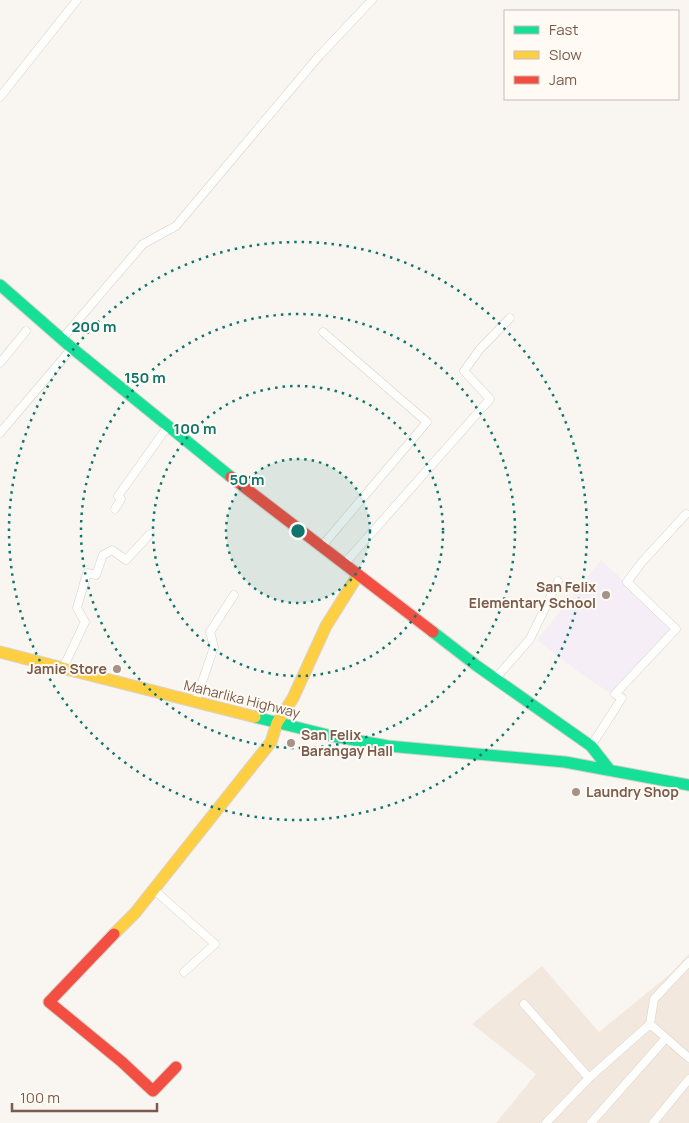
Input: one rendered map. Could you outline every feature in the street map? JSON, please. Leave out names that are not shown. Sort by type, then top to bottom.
[{"type":"main road","points":[[0,285],[72,348],[224,471],[345,563],[358,576],[513,693],[590,746],[609,769]]},
{"type":"main road","points":[[176,1067],[153,1092],[122,1062],[49,1002],[135,913],[271,742],[277,723],[293,698],[326,626],[358,576]]},
{"type":"main road","name":"Maharlika Highway","points":[[0,652],[194,703],[277,723],[388,746],[565,762],[688,783]]},
{"type":"street","points":[[0,97],[78,0]]},
{"type":"street","points":[[62,339],[144,244],[176,226],[319,56],[372,0]]},
{"type":"street","points":[[345,563],[490,399],[464,371],[480,349],[510,318]]},
{"type":"street","points":[[0,363],[26,331]]},
{"type":"street","points":[[322,546],[427,422],[323,332]]},
{"type":"street","points":[[0,433],[72,348]]},
{"type":"street","points":[[115,509],[121,499],[118,496],[168,426]]},
{"type":"street","points":[[590,746],[622,698],[615,694],[676,629],[627,582],[642,562],[686,514]]},
{"type":"street","points":[[63,668],[85,622],[77,608],[87,573],[96,575],[103,555],[112,550],[126,560],[150,534]]},
{"type":"street","points":[[495,679],[530,639],[558,580]]},
{"type":"street","points":[[194,703],[214,647],[210,632],[234,595]]},
{"type":"street","points":[[153,889],[215,944],[184,972]]},
{"type":"street","points":[[546,1123],[589,1078],[650,1024],[654,999],[689,962]]},
{"type":"street","points":[[524,1004],[589,1078]]},
{"type":"street","points":[[650,1024],[689,1058]]},
{"type":"street","points":[[591,1123],[666,1038]]},
{"type":"street","points":[[653,1123],[689,1080]]},
{"type":"shaded area","name":"San Felix Elementary School","points":[[601,560],[675,629],[613,695],[537,640]]},
{"type":"shaded area","points":[[689,954],[689,1123],[496,1123],[536,1074],[472,1024],[542,966],[599,1032],[669,975]]},
{"type":"traffic: fast","points":[[0,285],[72,348],[231,477]]},
{"type":"traffic: fast","points":[[433,632],[477,666],[591,746],[609,769]]},
{"type":"traffic: fast","points":[[255,717],[332,736],[388,746],[565,762],[689,785]]},
{"type":"traffic: slow","points":[[114,934],[135,913],[271,742],[277,723],[293,698],[326,626],[358,575]]},
{"type":"traffic: slow","points":[[0,652],[255,717]]},
{"type":"traffic: jam","points":[[231,477],[433,632]]},
{"type":"traffic: jam","points":[[114,934],[49,1002],[122,1062],[153,1091],[176,1067]]},
{"type":"place","name":"San Felix Elementary School","points":[[606,595]]},
{"type":"place","name":"Jamie Store","points":[[117,669]]},
{"type":"place","name":"San Felix Barangay Hall","points":[[291,743]]},
{"type":"place","name":"Laundry Shop","points":[[576,792]]}]
